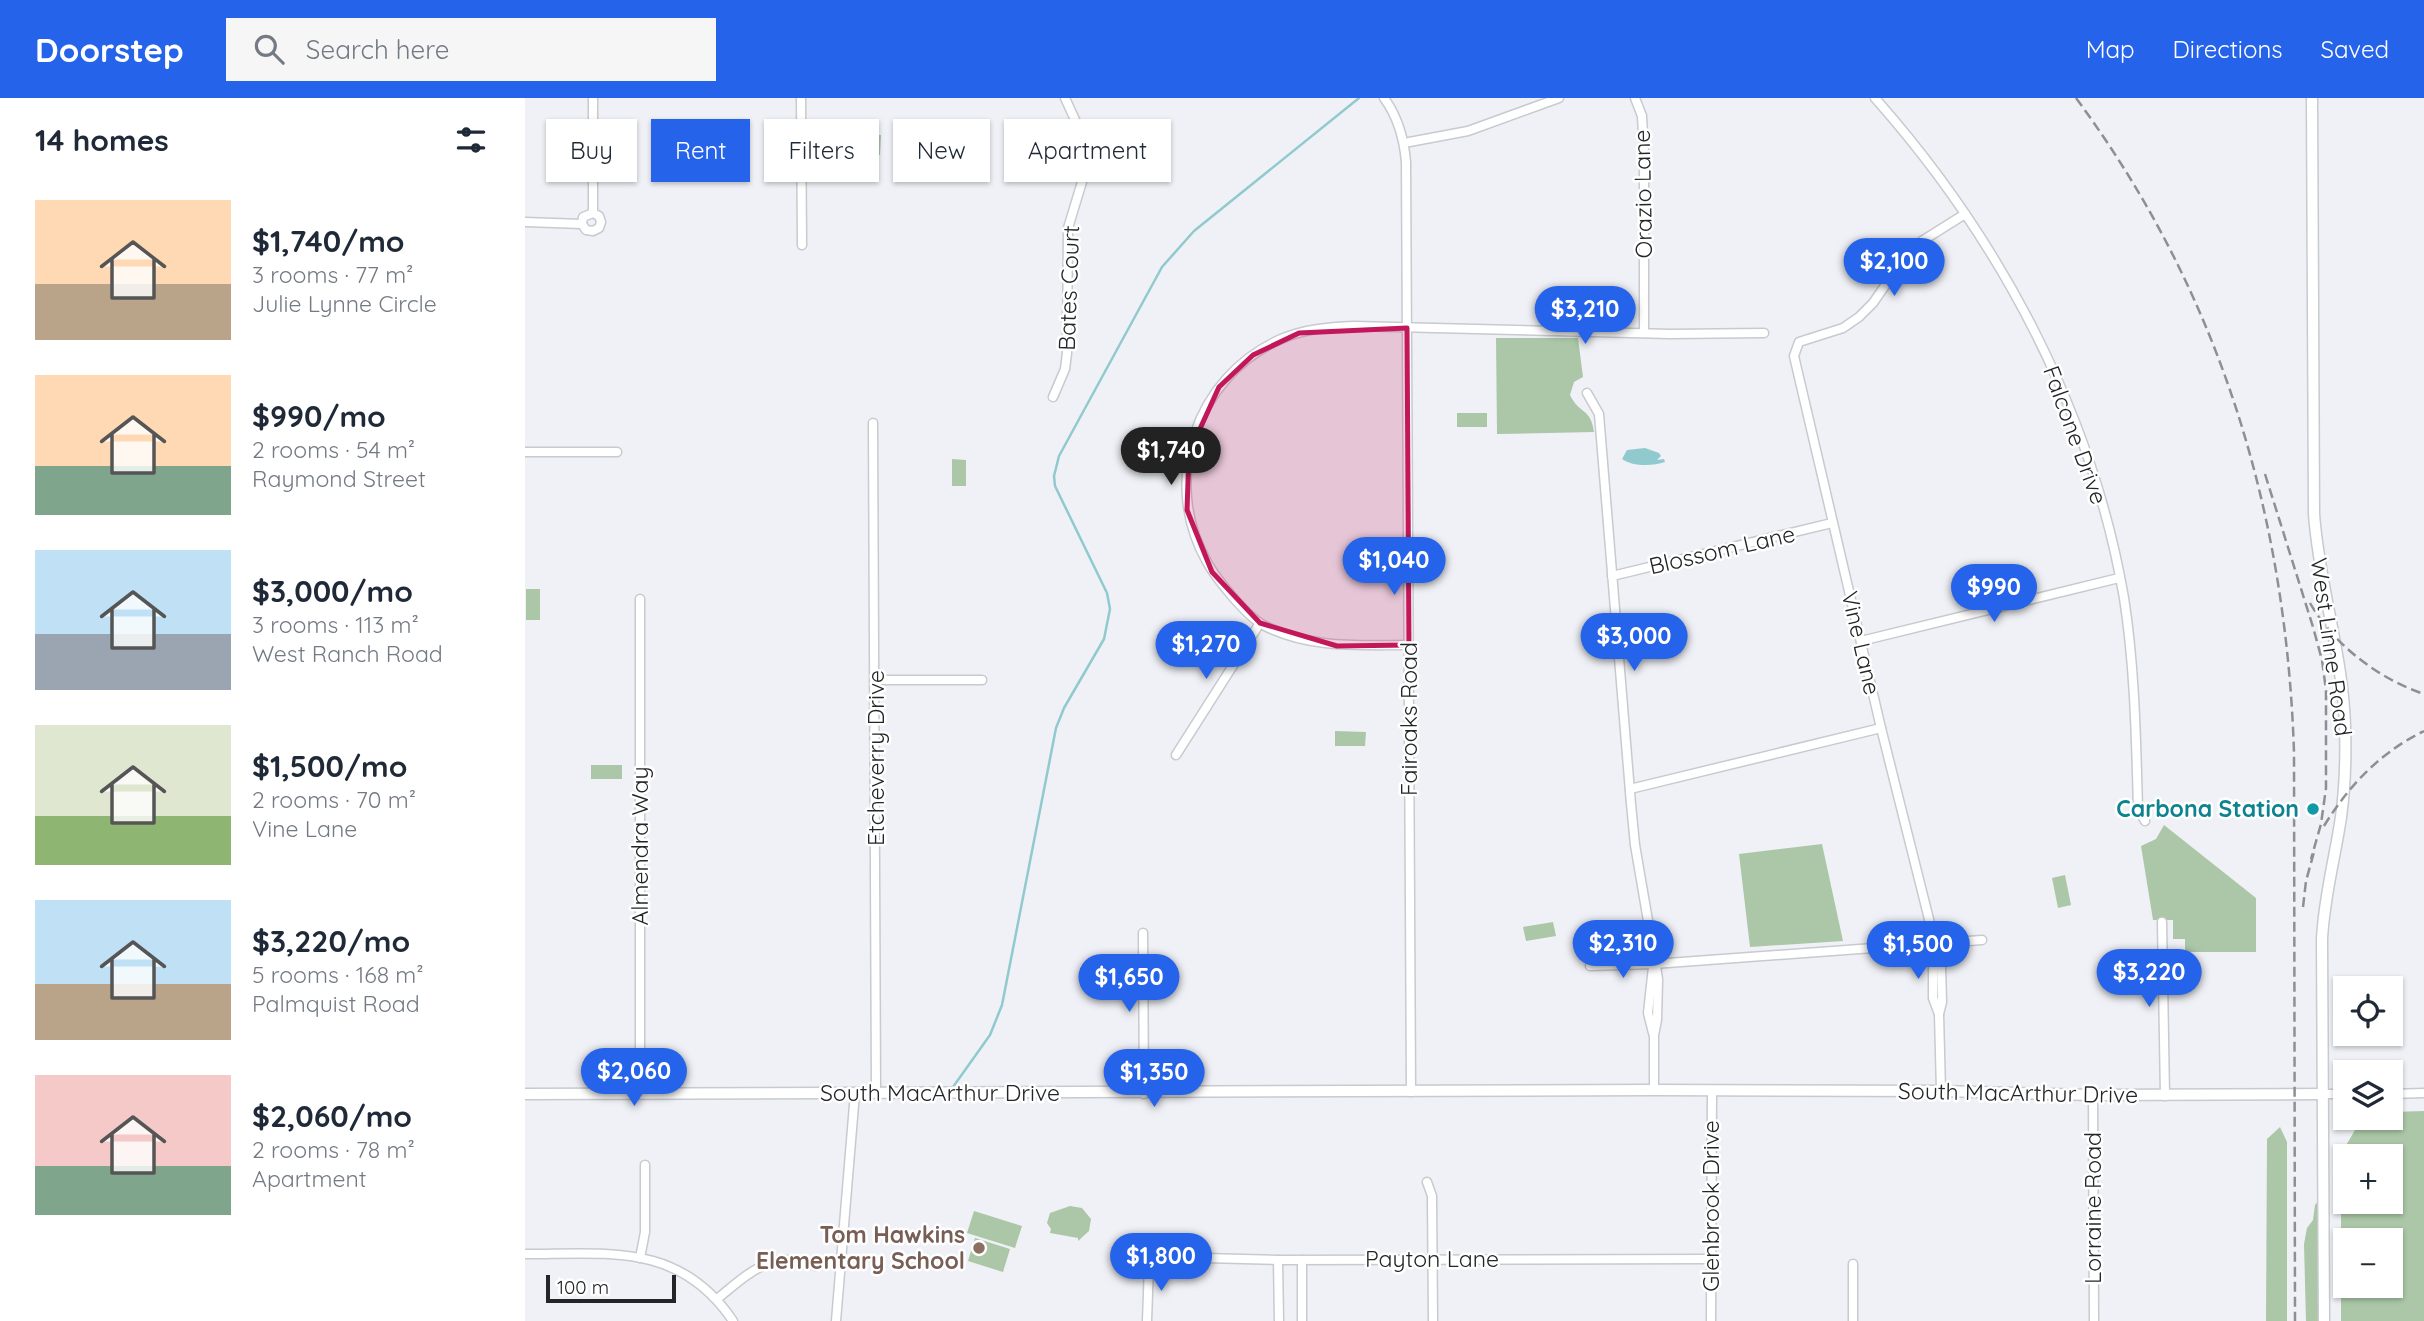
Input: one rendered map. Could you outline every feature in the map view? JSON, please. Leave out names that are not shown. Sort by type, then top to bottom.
[{"type":"street","points":[[593,98],[593,213]]},
{"type":"street","points":[[801,98],[802,245]]},
{"type":"street","name":"Bates Court","points":[[1053,397],[1065,369],[1067,353],[1068,228],[1085,172],[1084,153],[1077,124],[1065,98]]},
{"type":"street","name":"Fairoaks Road","points":[[1384,98],[1396,117],[1404,143],[1411,1092]]},
{"type":"street","points":[[1404,143],[1468,131],[1559,98]]},
{"type":"street","name":"Orazio Lane","points":[[1635,98],[1642,116],[1644,152],[1644,333]]},
{"type":"street","name":"Falcone Drive","points":[[1875,98],[1935,170],[2010,285],[2045,351],[2087,457],[2119,578],[2131,656],[2138,809],[2145,821]]},
{"type":"street","name":"West Linne Road","points":[[2312,98],[2314,514],[2319,559],[2342,689],[2345,725],[2341,817],[2323,924],[2324,1321]]},
{"type":"street","points":[[593,213],[599,216],[599,228],[586,230],[582,224],[583,217],[593,213]]},
{"type":"street","name":"Vine Lane","points":[[1941,1091],[1938,1014],[1933,998],[1934,945],[1794,356],[1799,342],[1834,332],[1859,317],[1873,303],[1907,254],[1922,241],[1965,214]]},
{"type":"street","points":[[525,222],[582,224]]},
{"type":"street","points":[[1409,645],[1337,646],[1282,634],[1260,623],[1212,572],[1191,528],[1185,488],[1187,464],[1196,428],[1219,387],[1235,369],[1280,339],[1323,328],[1354,326],[1764,333]]},
{"type":"street","points":[[1587,393],[1599,414],[1635,845],[1658,979],[1654,1001],[1654,1090],[1712,1091]]},
{"type":"street","name":"Etcheverry Drive","points":[[873,423],[876,1093]]},
{"type":"street","points":[[525,452],[617,452]]},
{"type":"street","name":"Blossom Lane","points":[[1612,576],[1832,523]]},
{"type":"street","points":[[1861,641],[2119,578]]},
{"type":"street","name":"Almendra Way","points":[[640,1093],[641,599]]},
{"type":"street","points":[[1177,755],[1260,623]]},
{"type":"street","points":[[875,680],[982,680]]},
{"type":"street","points":[[1630,789],[1881,728]]},
{"type":"street","points":[[2162,922],[2165,1096]]},
{"type":"street","points":[[1143,933],[1144,1094]]},
{"type":"street","points":[[1590,966],[1654,964],[1982,940]]},
{"type":"street","name":"South MacArthur Drive","points":[[525,1094],[1144,1094],[1654,1090]]},
{"type":"street","name":"South MacArthur Drive","points":[[1712,1091],[1941,1091],[2093,1096],[2323,1094]]},
{"type":"street","name":"Glenbrook Drive","points":[[1711,1321],[1712,1091]]},
{"type":"street","points":[[835,1321],[855,1093]]},
{"type":"street","points":[[2403,1094],[2424,1093]]},
{"type":"street","points":[[2323,1094],[2333,1094]]},
{"type":"street","name":"Lorraine Road","points":[[2093,1096],[2094,1321]]},
{"type":"street","points":[[640,1258],[645,1231],[645,1165]]},
{"type":"street","points":[[1427,1182],[1432,1196],[1433,1321]]},
{"type":"street","points":[[525,1254],[629,1254],[664,1264],[686,1274],[716,1299],[733,1321]]},
{"type":"street","name":"Payton Lane","points":[[1147,1321],[1147,1274],[1153,1259],[1166,1257],[1278,1260],[1711,1259]]},
{"type":"street","points":[[716,1299],[749,1273],[782,1259],[799,1259],[816,1266]]},
{"type":"street","points":[[1278,1260],[1279,1321]]},
{"type":"street","points":[[1301,1260],[1302,1321]]},
{"type":"street","points":[[1853,1264],[1853,1321]]},
{"type":"highlighted area","points":[[1407,328],[1409,645],[1337,646],[1260,623],[1212,572],[1187,510],[1189,453],[1219,387],[1253,355],[1299,333]]},
{"type":"green space","points":[[1496,338],[1578,338],[1583,377],[1574,382],[1570,395],[1590,419],[1594,432],[1497,434]]},
{"type":"green space","points":[[1457,413],[1487,413],[1487,427],[1457,427]]},
{"type":"green space","points":[[952,459],[966,460],[966,486],[952,486]]},
{"type":"green space","points":[[526,589],[540,589],[540,620],[526,620]]},
{"type":"green space","points":[[1335,731],[1366,732],[1365,746],[1335,746]]},
{"type":"green space","points":[[591,765],[622,765],[622,779],[591,779]]},
{"type":"green space","points":[[2164,825],[2256,898],[2256,952],[2185,952],[2185,939],[2173,939],[2173,920],[2153,920],[2141,846],[2156,839]]},
{"type":"green space","points":[[1822,844],[1843,941],[1750,947],[1739,854]]},
{"type":"green space","points":[[2065,875],[2071,905],[2058,908],[2052,878]]},
{"type":"green space","points":[[1553,922],[1556,936],[1526,941],[1523,927]]},
{"type":"green space","points":[[2424,1111],[2424,1321],[2341,1321],[2341,1298],[2403,1298],[2403,1228],[2341,1228],[2341,1214],[2403,1214],[2403,1144],[2347,1144],[2355,1130],[2403,1130],[2403,1112]]},
{"type":"green space","points":[[2280,1127],[2287,1142],[2287,1321],[2266,1321],[2267,1139]]},
{"type":"green space","points":[[2319,1200],[2320,1321],[2306,1321],[2304,1244],[2307,1228],[2313,1220],[2315,1205]]},
{"type":"green space","points":[[1070,1206],[1082,1208],[1091,1219],[1089,1231],[1078,1241],[1078,1238],[1050,1233],[1051,1229],[1047,1223],[1050,1213]]},
{"type":"green space","points":[[974,1211],[1022,1226],[1015,1248],[967,1233]]},
{"type":"green space","points":[[975,1238],[1010,1249],[1003,1272],[968,1261]]},
{"type":"water","points":[[1645,448],[1659,453],[1661,456],[1657,460],[1664,459],[1665,462],[1643,465],[1622,459],[1627,450]]},
{"type":"waterway","points":[[953,1087],[990,1035],[1002,1005],[1056,728],[1064,708],[1104,639],[1110,609],[1107,593],[1055,486],[1054,476],[1059,456],[1162,267],[1194,231],[1359,98]]},
{"type":"railway","points":[[2076,98],[2126,172],[2170,249],[2206,327],[2236,408],[2259,491],[2277,576],[2288,663],[2294,752],[2295,1321]]},
{"type":"railway","points":[[2265,474],[2313,627],[2322,660],[2326,690],[2326,788],[2321,824],[2311,859]]},
{"type":"railway","points":[[2310,603],[2332,633],[2359,659],[2407,688],[2424,694]]},
{"type":"railway","points":[[2324,826],[2344,797],[2367,771],[2408,739],[2424,731]]},
{"type":"railway","points":[[2303,907],[2306,881],[2314,852]]},
{"type":"place","name":"Carbona Station","points":[[2313,809]]},
{"type":"place","name":"Tom Hawkins Elementary School","points":[[979,1248]]}]
